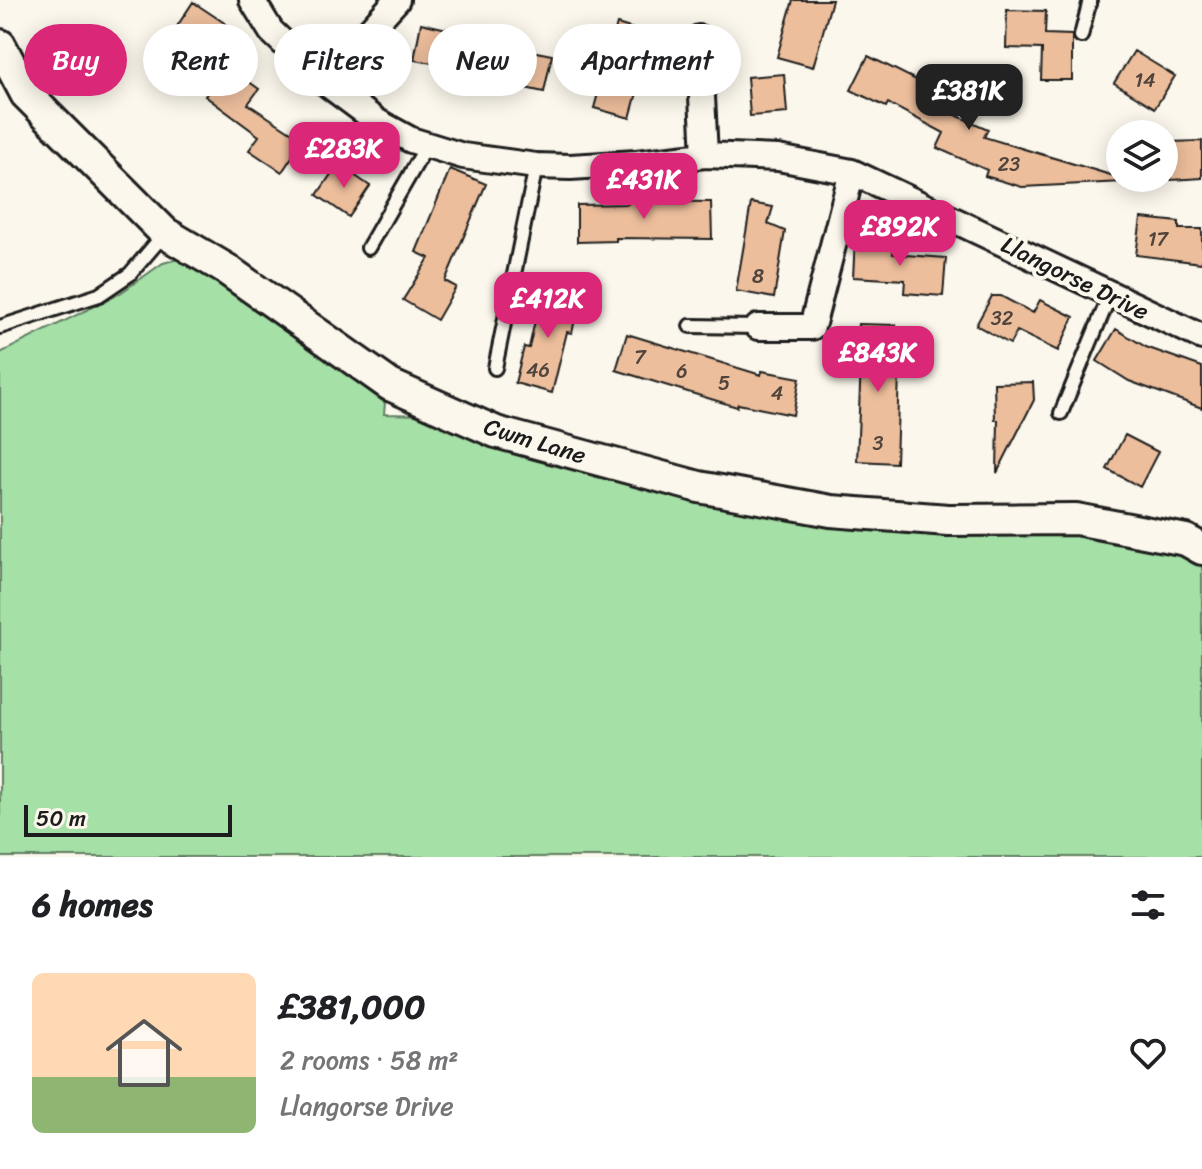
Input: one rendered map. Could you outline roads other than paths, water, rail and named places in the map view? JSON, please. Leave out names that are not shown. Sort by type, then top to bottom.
[{"type":"street","name":"Llangorse Drive","points":[[252,0],[274,34]]},
{"type":"street","points":[[375,24],[397,0]]},
{"type":"street","name":"Cwm Lane","points":[[0,45],[26,94],[165,233],[226,269],[390,385],[496,432],[699,487],[831,511],[948,520],[1076,519],[1186,540],[1202,549]]},
{"type":"street","name":"Llangorse Drive","points":[[343,96],[378,122],[411,140],[463,156],[536,166],[570,167],[705,155],[778,158],[852,172],[1202,337]]},
{"type":"street","points":[[702,96],[705,155]]},
{"type":"street","points":[[758,327],[812,327],[852,172]]},
{"type":"lane","points":[[1081,36],[1090,0]]},
{"type":"lane","points":[[368,248],[427,145]]},
{"type":"lane","points":[[495,368],[536,166]]},
{"type":"lane","points":[[0,327],[99,295],[130,274],[165,233]]},
{"type":"lane","points":[[1061,413],[1110,295]]},
{"type":"lane","points":[[690,326],[758,327]]}]
